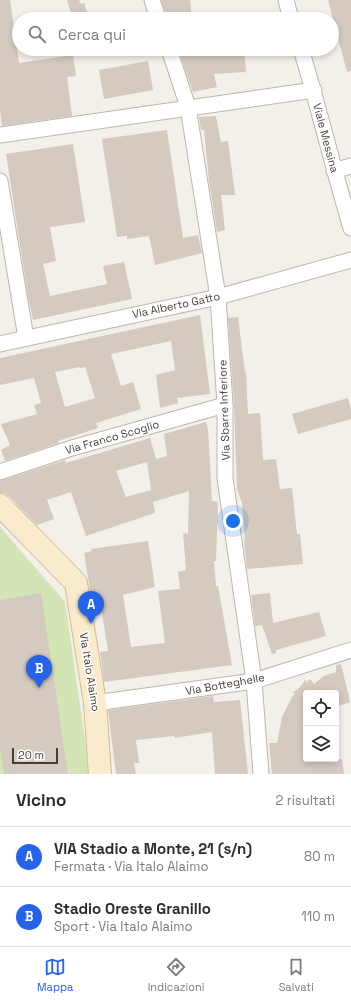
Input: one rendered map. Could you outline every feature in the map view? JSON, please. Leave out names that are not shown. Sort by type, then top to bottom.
[{"type":"street","points":[[152,0],[156,12]]},
{"type":"street","points":[[286,0],[289,12]]},
{"type":"street","name":"Via Sbarre Inferiore","points":[[170,56],[188,107],[218,297],[225,405],[225,478],[254,681],[261,774]]},
{"type":"street","name":"Viale Messina","points":[[303,56],[314,90],[334,171],[351,228]]},
{"type":"street","points":[[0,135],[314,90]]},
{"type":"street","points":[[334,171],[351,166]]},
{"type":"street","points":[[0,182],[26,338]]},
{"type":"street","name":"Via Alberto Gatto","points":[[0,344],[218,297],[351,260]]},
{"type":"street","name":"Via Franco Scoglio","points":[[0,472],[72,448],[225,405]]},
{"type":"street","name":"Via Italo Alaimo","points":[[0,505],[76,583],[95,703],[100,774]]},
{"type":"street","name":"Via Botteghelle","points":[[95,703],[254,681],[351,650]]},
{"type":"green space","points":[[0,527],[65,602],[90,774],[0,774]]},
{"type":"building","points":[[0,0],[10,0],[12,14],[12,56],[18,56],[19,63],[73,56],[76,76],[67,77],[72,116],[2,126],[0,109]]},
{"type":"building","points":[[67,0],[79,0],[81,4],[84,3],[87,12],[71,12]]},
{"type":"building","points":[[161,0],[190,0],[191,12],[165,12]]},
{"type":"building","points":[[328,0],[351,0],[351,71],[347,72],[339,42],[339,12],[331,12]]},
{"type":"building","points":[[180,56],[245,56],[246,72],[214,74],[217,87],[193,92]]},
{"type":"building","points":[[148,61],[153,90],[104,99],[99,70]]},
{"type":"building","points":[[216,116],[221,142],[228,141],[235,195],[221,195],[225,230],[217,232],[209,181],[204,130],[201,130],[199,117]]},
{"type":"building","points":[[167,130],[183,238],[198,235],[202,253],[155,265],[149,236],[127,239],[127,236],[117,237],[102,139]]},
{"type":"building","points":[[73,144],[85,222],[50,227],[56,261],[43,264],[50,296],[107,284],[103,266],[124,262],[132,299],[33,320],[28,297],[6,154]]},
{"type":"building","points":[[200,315],[210,394],[177,398],[178,403],[160,408],[156,375],[175,370],[171,341],[111,354],[121,386],[133,382],[141,409],[96,423],[98,428],[5,461],[1,450],[10,445],[1,424],[37,414],[34,405],[41,403],[34,378],[0,385],[0,358]],"holes":[[[85,367],[95,398],[65,407],[55,372]]]},
{"type":"building","points":[[238,317],[245,373],[246,372],[248,414],[260,413],[263,460],[276,459],[280,489],[292,488],[297,534],[300,534],[303,564],[247,569],[242,503],[237,489],[234,404],[228,318]]},
{"type":"building","points":[[348,398],[351,410],[351,419],[298,434],[292,414]]},
{"type":"building","points":[[206,422],[208,429],[212,501],[218,502],[216,561],[214,561],[216,586],[218,586],[232,665],[104,682],[100,652],[108,651],[99,594],[91,596],[84,553],[92,551],[91,549],[148,541],[155,587],[123,595],[131,647],[165,643],[158,591],[180,589],[178,572],[186,570],[183,533],[188,534],[189,491],[153,502],[155,513],[86,536],[71,492],[47,500],[54,519],[37,525],[9,496],[4,493],[0,493],[0,481],[65,460],[66,463],[150,438],[156,459],[167,456],[164,434]],"holes":[[[147,462],[151,490],[126,497],[116,471]]]},
{"type":"building","points":[[41,593],[68,774],[4,774],[0,747],[0,600]]},
{"type":"building","points":[[270,593],[273,623],[319,612],[326,636],[276,650],[276,653],[272,654],[262,625],[255,626],[251,595]]},
{"type":"building","points":[[341,664],[350,702],[339,706],[339,690],[303,690],[303,762],[339,762],[339,759],[342,759],[344,774],[272,774],[269,743],[277,743],[282,717],[295,693],[292,693],[300,687],[306,679],[306,683],[310,679],[314,684],[324,676],[336,672],[336,665]]},
{"type":"building","points":[[213,696],[214,702],[240,700],[248,774],[215,774],[212,732],[175,738],[174,736],[136,740],[139,763],[134,763],[136,774],[116,774],[108,710]]},
{"type":"place","name":"VIA Stadio a Monte, 21 (s/n)","points":[[91,624]]},
{"type":"place","name":"Stadio Oreste Granillo","points":[[39,688]]}]
